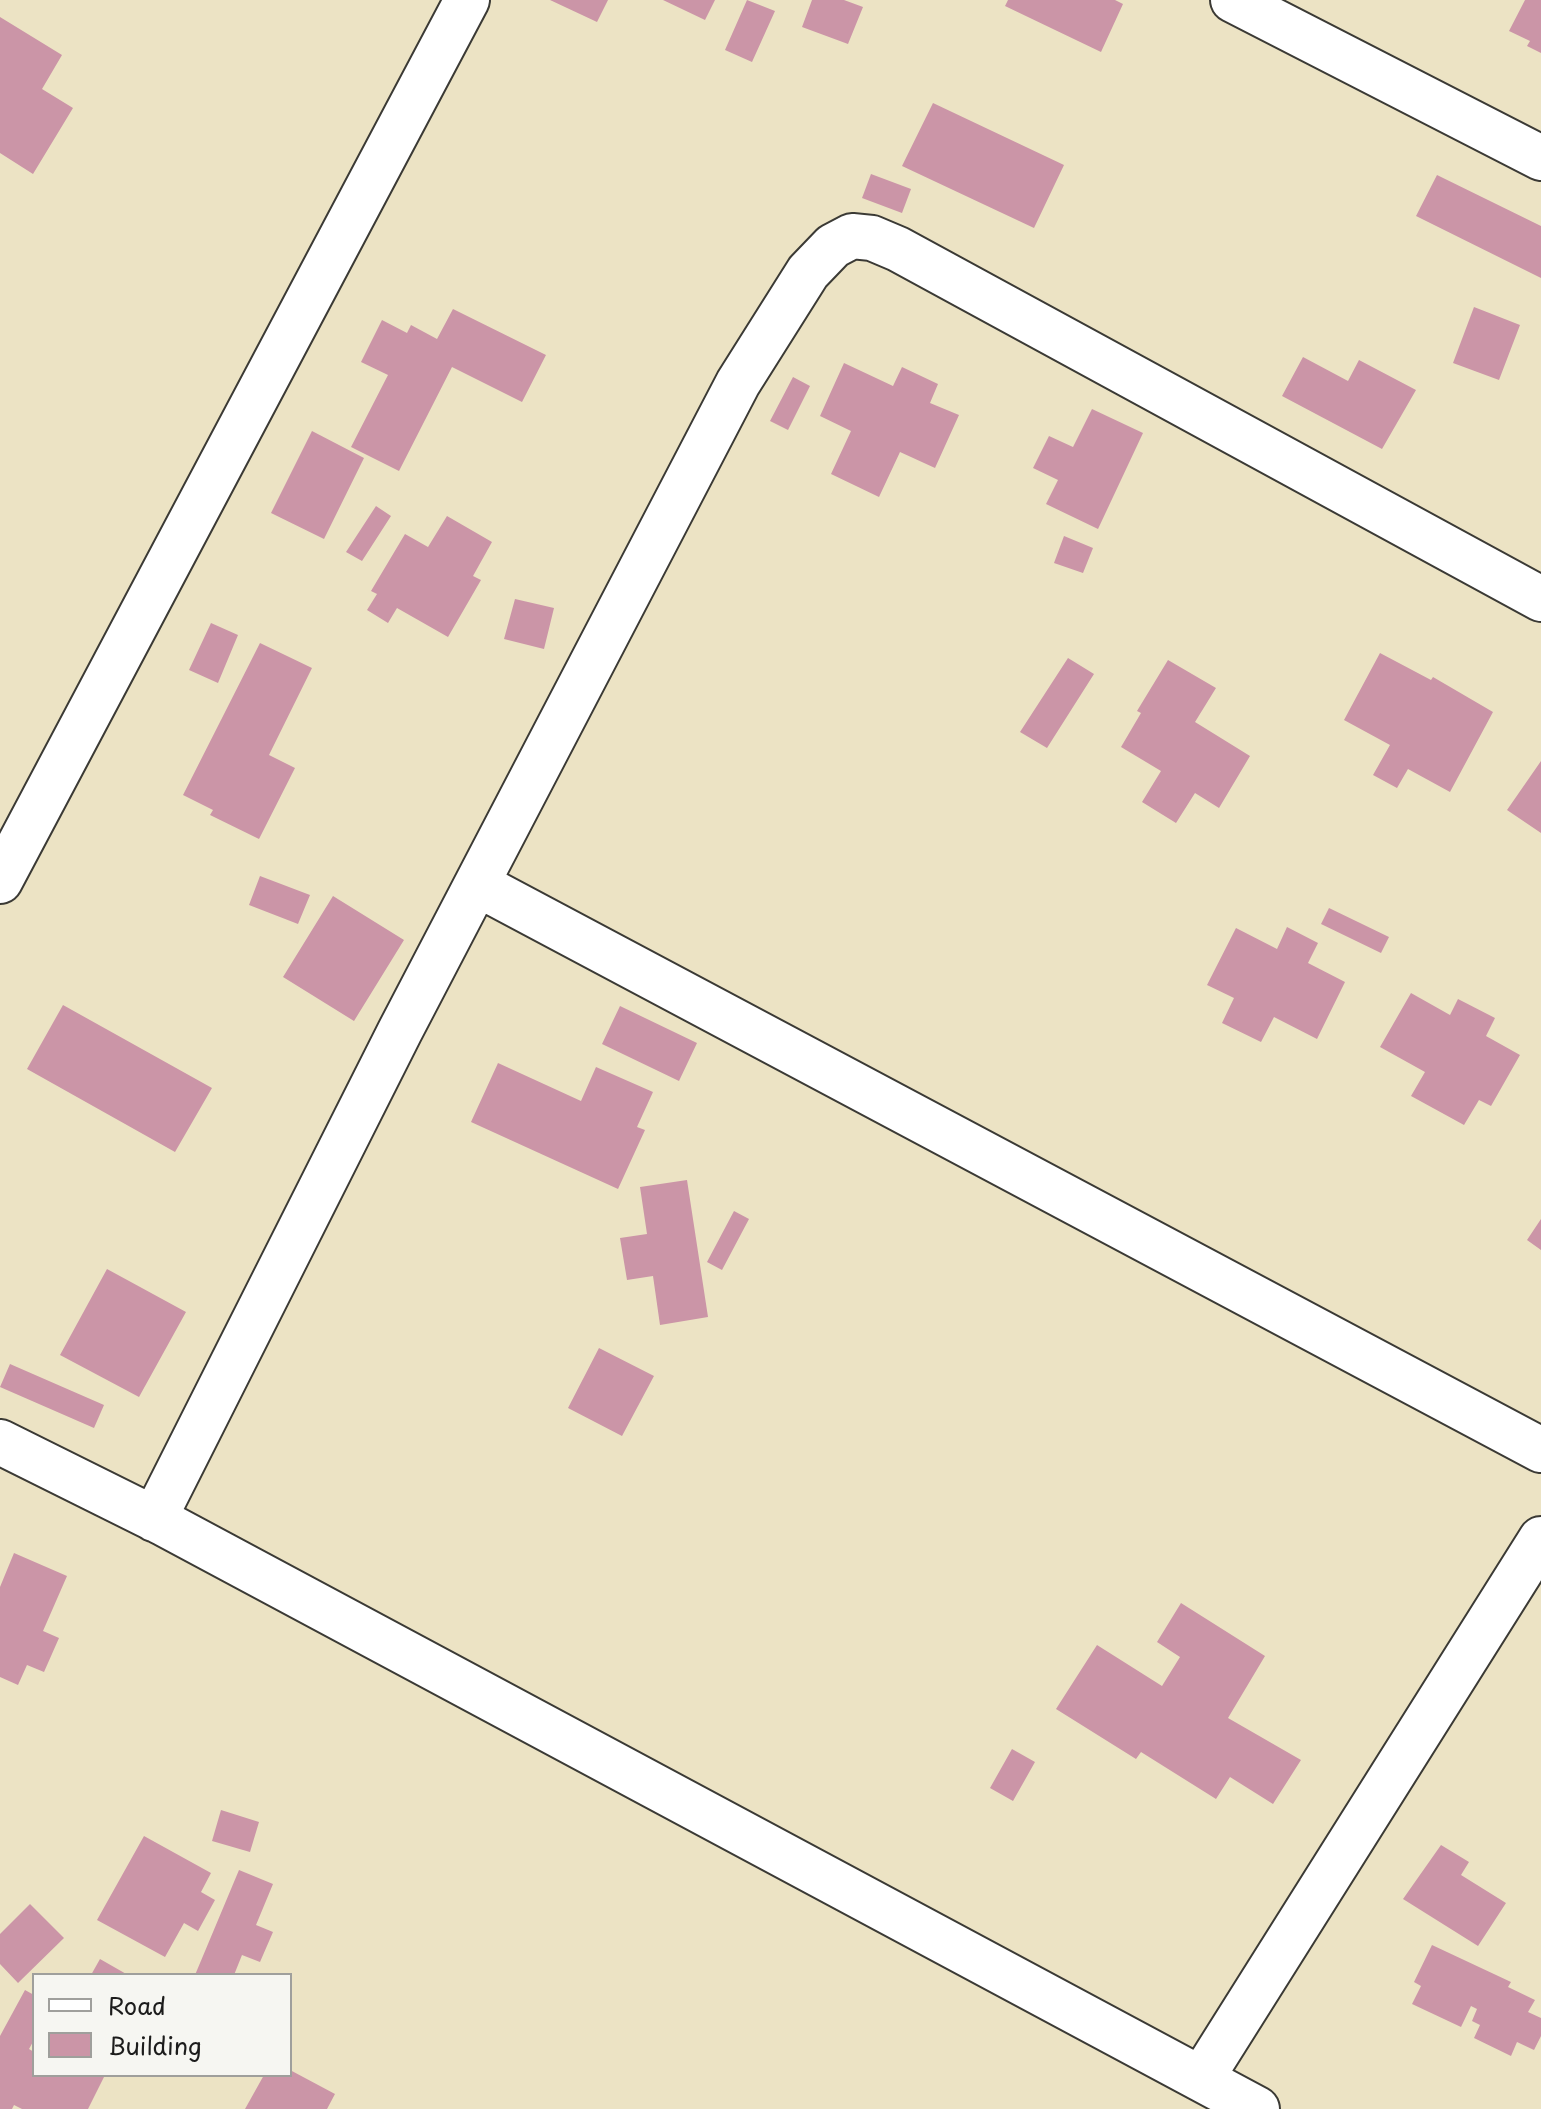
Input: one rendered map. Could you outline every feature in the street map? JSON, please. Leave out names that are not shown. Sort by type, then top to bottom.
[{"type":"street","points":[[0,881],[467,0]]},
{"type":"street","points":[[1233,0],[1541,158]]},
{"type":"street","points":[[154,1519],[477,884],[738,383],[808,272],[833,246],[852,236],[872,238],[898,249],[1541,599]]},
{"type":"street","points":[[477,884],[1541,1450]]},
{"type":"street","points":[[0,1442],[154,1519],[1257,2109]]},
{"type":"street","points":[[1201,2079],[1541,1539]]},
{"type":"building","points":[[550,0],[608,0],[597,22]]},
{"type":"building","points":[[663,0],[715,0],[705,20]]},
{"type":"building","points":[[747,0],[775,11],[752,62],[725,50]]},
{"type":"building","points":[[812,0],[844,0],[863,7],[848,44],[802,27]]},
{"type":"building","points":[[1008,0],[1115,0],[1123,4],[1101,52],[1005,6]]},
{"type":"building","points":[[1525,0],[1541,0],[1541,53],[1527,46],[1530,41],[1509,31]]},
{"type":"building","points":[[0,17],[62,55],[42,89],[73,108],[33,174],[0,153]]},
{"type":"building","points":[[933,103],[1064,165],[1034,228],[902,166]]},
{"type":"building","points":[[871,174],[911,189],[902,213],[862,198]]},
{"type":"building","points":[[1437,175],[1541,226],[1541,278],[1416,216]]},
{"type":"building","points":[[1474,307],[1520,325],[1499,380],[1453,363]]},
{"type":"building","points":[[453,309],[546,355],[522,402],[452,367],[399,471],[351,447],[388,375],[361,362],[382,320],[407,333],[411,325],[437,339]]},
{"type":"building","points":[[1303,357],[1348,381],[1359,360],[1416,390],[1382,449],[1282,396]]},
{"type":"building","points":[[844,363],[893,386],[902,367],[938,384],[930,403],[959,415],[935,468],[900,452],[879,497],[831,474],[851,431],[820,416]]},
{"type":"building","points":[[793,377],[810,386],[788,430],[770,421]]},
{"type":"building","points":[[1092,409],[1143,433],[1098,529],[1046,504],[1058,480],[1033,468],[1049,436],[1073,447]]},
{"type":"building","points":[[312,431],[364,458],[324,539],[271,513]]},
{"type":"building","points":[[376,506],[391,516],[362,561],[346,552]]},
{"type":"building","points":[[447,516],[492,542],[473,576],[481,580],[448,637],[397,608],[388,623],[367,610],[377,594],[371,591],[405,534],[428,547]]},
{"type":"building","points":[[1064,536],[1093,548],[1083,573],[1054,563]]},
{"type":"building","points":[[515,599],[554,608],[544,649],[504,639]]},
{"type":"building","points":[[211,623],[238,635],[218,683],[189,670]]},
{"type":"building","points":[[260,643],[312,668],[269,755],[295,768],[259,839],[210,815],[213,810],[183,795]]},
{"type":"building","points":[[1380,653],[1431,680],[1433,677],[1493,712],[1450,792],[1408,769],[1397,788],[1373,775],[1390,745],[1344,720]]},
{"type":"building","points":[[1068,658],[1094,674],[1047,748],[1020,732]]},
{"type":"building","points":[[1168,660],[1216,688],[1195,722],[1250,756],[1219,808],[1195,793],[1176,823],[1142,802],[1161,771],[1121,747],[1141,713],[1137,711]]},
{"type":"building","points":[[1541,761],[1541,833],[1507,810]]},
{"type":"building","points":[[260,876],[310,895],[298,924],[249,905]]},
{"type":"building","points":[[333,896],[404,940],[354,1021],[283,977]]},
{"type":"building","points":[[1329,908],[1389,937],[1381,953],[1321,924]]},
{"type":"building","points":[[1287,927],[1318,943],[1308,963],[1345,982],[1317,1039],[1274,1017],[1261,1042],[1222,1023],[1234,998],[1207,985],[1236,928],[1277,949]]},
{"type":"building","points":[[1411,993],[1450,1015],[1458,999],[1495,1018],[1486,1036],[1520,1055],[1491,1106],[1479,1100],[1464,1125],[1411,1096],[1425,1072],[1380,1047]]},
{"type":"building","points":[[63,1005],[212,1088],[175,1152],[27,1069]]},
{"type":"building","points":[[620,1006],[697,1043],[679,1081],[602,1044]]},
{"type":"building","points":[[498,1063],[581,1101],[596,1067],[653,1092],[637,1127],[645,1130],[618,1189],[471,1122]]},
{"type":"building","points":[[687,1180],[708,1317],[660,1325],[653,1276],[627,1280],[620,1238],[647,1234],[640,1187]]},
{"type":"building","points":[[734,1211],[749,1219],[722,1270],[707,1262]]},
{"type":"building","points":[[1541,1219],[1541,1250],[1527,1240]]},
{"type":"building","points":[[107,1269],[186,1312],[139,1397],[60,1355]]},
{"type":"building","points":[[599,1348],[654,1376],[622,1436],[568,1408]]},
{"type":"building","points":[[10,1364],[104,1405],[94,1428],[0,1387]]},
{"type":"building","points":[[14,1553],[67,1576],[43,1631],[59,1638],[44,1672],[27,1665],[18,1685],[0,1677],[0,1587]]},
{"type":"building","points":[[1181,1603],[1265,1656],[1228,1718],[1301,1760],[1273,1804],[1230,1777],[1216,1799],[1141,1752],[1136,1759],[1056,1709],[1097,1645],[1162,1686],[1180,1657],[1157,1642]]},
{"type":"building","points":[[1012,1749],[1035,1762],[1013,1801],[990,1788]]},
{"type":"building","points":[[221,1810],[259,1822],[250,1852],[212,1841]]},
{"type":"building","points":[[144,1836],[211,1873],[201,1892],[215,1900],[198,1931],[184,1923],[165,1957],[97,1920]]},
{"type":"building","points":[[1441,1845],[1469,1862],[1461,1875],[1506,1903],[1478,1946],[1403,1899]]},
{"type":"building","points":[[239,1870],[273,1884],[256,1925],[273,1932],[260,1962],[242,1955],[235,1973],[196,1973]]},
{"type":"building","points":[[30,1904],[64,1938],[18,1983],[0,1964],[0,1934]]},
{"type":"building","points":[[1432,1945],[1511,1982],[1508,1987],[1535,2000],[1528,2012],[1541,2018],[1541,2036],[1534,2050],[1517,2042],[1511,2056],[1474,2038],[1480,2025],[1472,2021],[1477,2009],[1471,2006],[1461,2027],[1412,2004],[1421,1986],[1414,1982]]},
{"type":"building","points":[[100,1959],[124,1973],[92,1973]]},
{"type":"building","points":[[25,1990],[32,1994],[32,2044],[29,2049],[32,2051],[32,2077],[104,2077],[88,2109],[22,2109],[14,2105],[12,2109],[0,2109],[0,2036]]},
{"type":"building","points":[[292,2071],[335,2094],[327,2109],[245,2109],[263,2077],[292,2077]]}]
